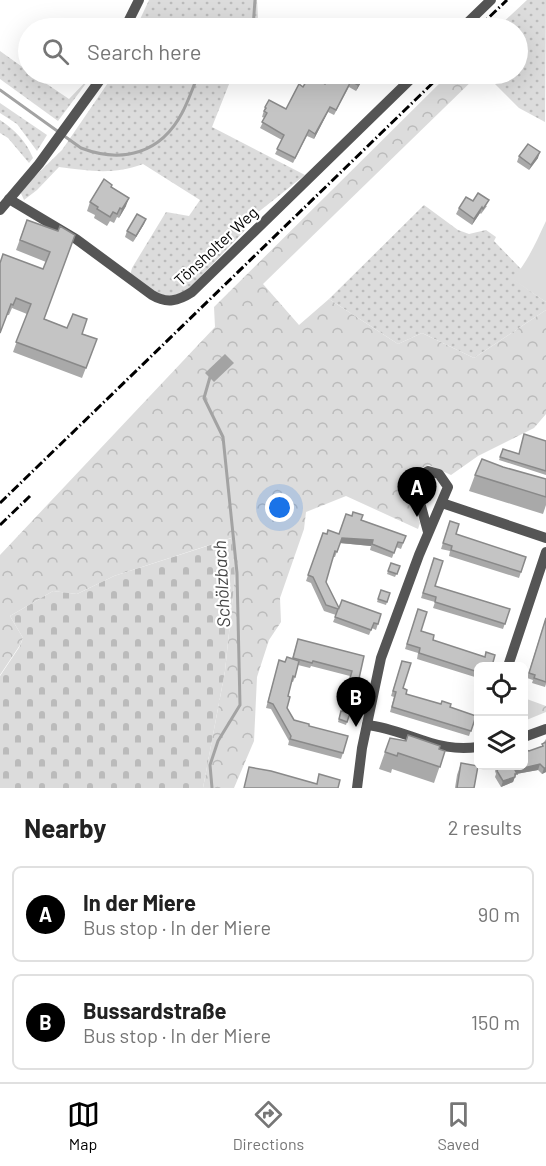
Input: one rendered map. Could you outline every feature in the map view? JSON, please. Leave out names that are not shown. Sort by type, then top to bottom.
[{"type":"street","points":[[131,18],[139,0]]},
{"type":"street","points":[[472,18],[491,0]]},
{"type":"street","points":[[0,210],[39,164],[97,84]]},
{"type":"street","name":"Tönsholter Weg","points":[[9,199],[76,239],[152,295],[168,301],[179,299],[192,292],[406,84]]},
{"type":"street","points":[[357,788],[381,658],[428,532],[448,487],[439,474],[428,471],[421,475],[415,484],[428,532]]},
{"type":"street","points":[[442,503],[546,538]]},
{"type":"street","points":[[509,662],[546,552]]},
{"type":"street","points":[[367,725],[378,726],[452,748],[474,747]]},
{"type":"street","points":[[528,736],[546,729]]},
{"type":"green space","points":[[149,0],[257,0],[258,18],[141,18]]},
{"type":"green space","points":[[527,0],[546,0],[545,122],[519,108],[495,84],[528,84],[528,18],[508,18]]},
{"type":"green space","points":[[0,51],[18,64],[18,84],[47,84],[69,99],[86,84],[58,121],[0,79]]},
{"type":"green space","points":[[107,84],[229,84],[212,127],[305,175],[242,225],[246,229],[189,289],[180,294],[165,296],[130,276],[132,268],[166,212],[189,216],[200,200],[143,164],[112,171],[59,167],[24,200],[20,191],[62,150]]},
{"type":"green space","points":[[439,84],[469,84],[263,284],[299,325],[329,299],[398,344],[422,333],[474,358],[546,310],[546,414],[534,428],[478,456],[451,475],[429,465],[405,474],[420,523],[418,529],[346,496],[306,512],[304,529],[280,598],[281,622],[269,640],[257,677],[254,741],[234,788],[203,788],[225,671],[235,576],[231,538],[114,576],[77,594],[53,591],[10,616],[23,638],[0,675],[0,555],[215,327],[214,307]]},
{"type":"green space","points":[[0,103],[47,135],[37,151],[17,124],[0,113]]},
{"type":"green space","points":[[0,120],[27,146],[33,158],[29,163],[8,138],[0,133]]},
{"type":"green space","points":[[424,205],[458,230],[469,234],[486,230],[496,237],[494,241],[521,269],[513,279],[546,302],[546,310],[474,358],[422,333],[398,344],[329,299]]},
{"type":"green space","points":[[546,221],[546,302],[512,279],[527,259]]},
{"type":"green space","points":[[232,538],[235,576],[225,671],[203,788],[0,788],[0,676],[23,638],[10,616],[53,591],[77,594],[114,576]]},
{"type":"green space","points":[[528,699],[546,706],[546,712],[528,719]]},
{"type":"shaded area","points":[[225,354],[234,363],[214,382],[205,373]]},
{"type":"building","points":[[299,84],[303,87],[305,84],[349,84],[336,110],[330,107],[315,134],[309,130],[295,158],[277,149],[284,135],[262,122],[267,113],[264,111],[269,100],[286,109]]},
{"type":"building","points":[[528,144],[540,152],[531,165],[519,156]]},
{"type":"building","points":[[104,179],[112,185],[111,187],[129,198],[117,214],[113,212],[110,217],[90,202]]},
{"type":"building","points":[[478,193],[489,200],[474,219],[459,208],[466,197],[473,201]]},
{"type":"building","points":[[137,214],[146,219],[136,236],[127,231]]},
{"type":"building","points":[[27,220],[58,231],[60,226],[75,235],[44,319],[67,328],[73,314],[87,319],[82,334],[97,339],[86,368],[16,342],[31,304],[16,298],[13,305],[11,304],[0,333],[0,263],[3,254],[43,269],[50,252],[20,240]]},
{"type":"building","points":[[524,434],[546,441],[546,471],[500,457],[503,449],[519,454]]},
{"type":"building","points":[[482,459],[546,479],[546,497],[475,475]]},
{"type":"building","points":[[353,512],[363,515],[361,520],[406,536],[403,543],[398,542],[394,553],[372,544],[373,540],[342,538],[337,552],[335,551],[326,582],[339,608],[342,600],[381,614],[378,624],[374,623],[371,630],[335,617],[338,609],[326,605],[313,577],[308,575],[323,533],[327,534],[328,530],[339,534],[346,514],[352,516]]},
{"type":"building","points":[[450,521],[459,524],[456,534],[526,557],[521,572],[451,550],[452,546],[443,543]]},
{"type":"building","points":[[434,558],[443,561],[435,586],[510,609],[505,624],[435,602],[436,597],[423,593]]},
{"type":"building","points":[[391,563],[400,566],[397,574],[388,571]]},
{"type":"building","points":[[381,590],[390,593],[387,602],[378,599]]},
{"type":"building","points":[[418,609],[427,612],[421,631],[434,635],[433,640],[485,657],[486,652],[495,655],[493,662],[474,662],[474,671],[419,653],[420,648],[407,644]]},
{"type":"building","points":[[546,618],[546,682],[534,678],[535,675],[529,673]]},
{"type":"building","points":[[298,639],[364,656],[356,692],[347,689],[352,671],[293,658]]},
{"type":"building","points":[[287,657],[299,661],[288,696],[290,697],[287,708],[294,720],[348,736],[343,753],[290,739],[291,736],[273,704],[268,702],[279,660],[285,662]]},
{"type":"building","points":[[402,661],[411,663],[403,688],[407,690],[406,694],[441,704],[442,701],[451,704],[450,707],[474,715],[471,731],[392,707],[396,692],[393,691]]},
{"type":"building","points":[[341,711],[350,713],[347,722],[339,719]]},
{"type":"building","points":[[408,735],[440,746],[439,749],[445,751],[440,767],[398,753],[397,756],[385,752],[390,738],[406,741]]},
{"type":"building","points":[[546,742],[546,768],[540,764],[528,767],[528,751],[543,746],[542,744]]},
{"type":"building","points":[[461,763],[474,765],[474,770],[477,770],[474,788],[457,788]]},
{"type":"building","points":[[249,767],[317,784],[319,774],[340,780],[338,788],[244,788]]},
{"type":"building","points":[[515,770],[517,774],[503,781],[497,771]]},
{"type":"waterway","name":"Schölzbach","points":[[254,18],[255,0]]},
{"type":"waterway","name":"Schölzbach","points":[[0,90],[81,148],[97,153],[126,155],[139,152],[163,138],[173,127],[195,84]]},
{"type":"waterway","name":"Schölzbach","points":[[210,377],[204,398],[223,437],[237,573],[240,705],[218,741],[210,765],[212,788]]},
{"type":"railway","points":[[488,18],[507,0]]},
{"type":"railway","points":[[0,503],[432,84]]},
{"type":"railway","points":[[0,525],[30,496]]},
{"type":"place","name":"In der Miere","points":[[417,517]]},
{"type":"place","name":"Bussardstraße","points":[[356,727]]}]
